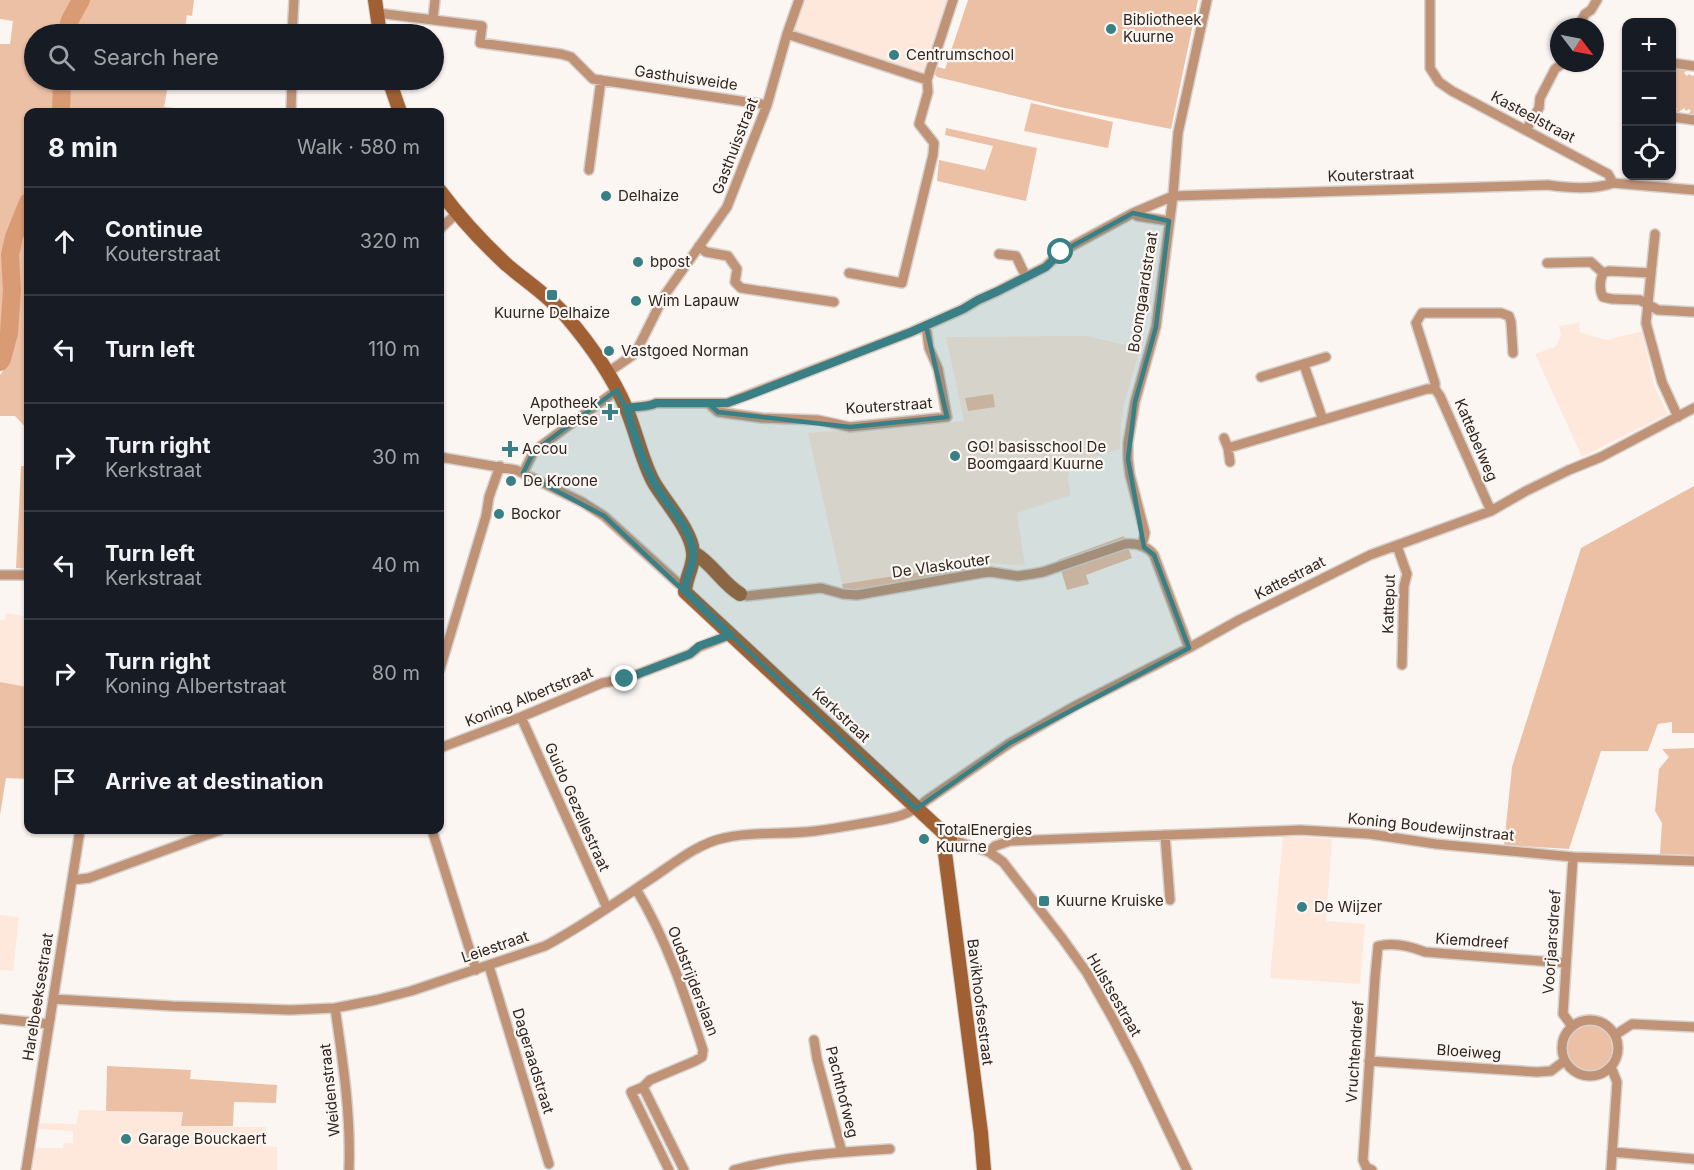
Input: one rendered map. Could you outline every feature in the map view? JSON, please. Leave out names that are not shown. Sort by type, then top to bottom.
[{"type":"street","points":[[293,24],[294,0]]},
{"type":"street","points":[[433,20],[435,0]]},
{"type":"street","name":"Gasthuisstraat","points":[[607,373],[633,355],[664,296],[728,207],[767,105],[799,0]]},
{"type":"street","points":[[849,273],[902,283],[933,155],[934,144],[919,124],[928,92],[927,80],[953,0]]},
{"type":"street","name":"Boomgaardstraat","points":[[1142,546],[1145,533],[1130,475],[1128,442],[1135,402],[1156,327],[1173,196],[1178,133],[1207,0]]},
{"type":"street","name":"Kasteelstraat","points":[[1430,0],[1430,68],[1439,82],[1608,174],[1613,183]]},
{"type":"street","points":[[1583,18],[1597,0]]},
{"type":"street","points":[[376,7],[379,24]]},
{"type":"street","name":"Gasthuisweide","points":[[376,7],[433,20],[482,26],[480,43],[571,57],[593,79],[767,105]]},
{"type":"street","points":[[787,34],[927,80]]},
{"type":"street","points":[[1676,64],[1694,66]]},
{"type":"street","points":[[1527,130],[1539,108],[1540,98],[1554,72]]},
{"type":"street","points":[[589,170],[601,80]]},
{"type":"street","points":[[291,108],[292,90]]},
{"type":"street","points":[[392,90],[399,108]]},
{"type":"street","points":[[1676,118],[1694,120]]},
{"type":"street","points":[[1613,183],[1694,190]]},
{"type":"street","name":"Kouterstraat","points":[[627,409],[633,406],[651,406],[656,403],[727,403],[747,396],[926,326],[963,309],[1046,267],[1061,252],[1133,213],[1173,196],[1548,184],[1562,187],[1604,186],[1613,183]]},
{"type":"street","points":[[444,196],[457,213],[509,266],[536,287],[566,316],[607,373],[627,409],[652,480],[690,538],[694,552],[685,584]]},
{"type":"street","points":[[444,225],[457,213]]},
{"type":"street","points":[[1133,213],[1137,216],[1169,221]]},
{"type":"street","points":[[1655,234],[1646,323],[1662,382],[1678,417]]},
{"type":"street","points":[[699,246],[706,252],[728,256],[737,269],[735,282],[741,288],[834,302]]},
{"type":"street","points":[[999,254],[1016,256],[1026,277]]},
{"type":"street","points":[[1547,263],[1592,262],[1603,273]]},
{"type":"street","points":[[1651,273],[1609,271],[1603,273],[1600,278],[1600,292],[1603,297],[1612,299],[1640,300],[1658,310],[1694,312]]},
{"type":"street","points":[[1435,389],[1416,323],[1422,313],[1501,313],[1509,316],[1513,353]]},
{"type":"street","name":"Kouterstraat","points":[[708,403],[718,412],[762,418],[818,420],[850,427],[947,417],[938,369],[930,348],[926,326]]},
{"type":"street","points":[[1261,377],[1326,357]]},
{"type":"street","points":[[1304,364],[1323,420]]},
{"type":"street","name":"Kattebelweg","points":[[1228,448],[1427,389],[1435,389],[1491,512]]},
{"type":"street","points":[[523,473],[534,452],[617,390]]},
{"type":"street","name":"Kattestraat","points":[[916,809],[1010,743],[1075,706],[1239,620],[1370,555],[1491,512],[1505,502],[1601,457],[1694,408]]},
{"type":"street","points":[[1224,438],[1230,462]]},
{"type":"street","name":"Kerkstraat","points":[[444,458],[516,470],[582,502],[604,516],[679,584],[685,584],[685,591],[730,635],[950,839],[989,852]]},
{"type":"street","points":[[444,647],[500,466]]},
{"type":"street","name":"De Vlaskouter","points":[[740,594],[747,596],[821,588],[857,595],[991,572],[1023,576],[1043,572],[1125,544],[1142,546]]},
{"type":"street","points":[[1142,546],[1154,555],[1189,648]]},
{"type":"street","name":"Katteput","points":[[1398,546],[1407,574],[1404,586],[1402,665]]},
{"type":"street","points":[[694,552],[740,594]]},
{"type":"street","points":[[0,575],[24,575]]},
{"type":"street","name":"Koning Albertstraat","points":[[444,746],[602,683],[625,679],[690,654],[699,646],[730,635]]},
{"type":"street","name":"Guido Gezellestraat","points":[[520,717],[607,908]]},
{"type":"street","name":"Leiestraat","points":[[53,999],[290,1010],[335,1008],[376,1000],[477,970],[545,946],[708,843],[724,838],[815,832],[903,816],[916,809]]},
{"type":"street","name":"Koning Boudewijnstraat","points":[[989,852],[995,846],[1010,841],[1300,830],[1370,834],[1436,844],[1573,857],[1694,861]]},
{"type":"street","name":"Harelbeeksestraat","points":[[26,1170],[79,834]]},
{"type":"street","points":[[72,880],[89,878],[209,834]]},
{"type":"street","points":[[433,834],[477,970]]},
{"type":"street","points":[[1165,835],[1170,900]]},
{"type":"street","name":"Bavikhoofsestraat","points":[[950,839],[945,853],[984,1170]]},
{"type":"street","name":"Hulstsestraat","points":[[989,852],[1003,862],[1087,973],[1137,1065],[1187,1170]]},
{"type":"street","name":"Voorjaarsdreef","points":[[1572,1026],[1563,1014],[1573,857]]},
{"type":"street","name":"Oudstrijderslaan","points":[[636,889],[673,967],[704,1050],[702,1057],[650,1080],[643,1087]]},
{"type":"street","name":"Kiemdreef","points":[[1378,946],[1388,944],[1413,947],[1425,952],[1565,963]]},
{"type":"street","name":"Vruchtendreef","points":[[1372,1170],[1366,1167],[1363,1160],[1378,946]]},
{"type":"street","name":"Dageraadstraat","points":[[489,966],[549,1164]]},
{"type":"street","name":"Weidenstraat","points":[[335,1008],[349,1126],[349,1170]]},
{"type":"street","points":[[0,1019],[49,1024]]},
{"type":"street","points":[[1587,1019],[1604,1023],[1616,1035],[1618,1043],[1616,1060],[1604,1073],[1595,1076],[1577,1074],[1564,1061],[1561,1052],[1565,1033],[1579,1021],[1587,1019]]},
{"type":"street","points":[[1616,1035],[1632,1024],[1694,1027]]},
{"type":"street","name":"Pachthofweg","points":[[814,1040],[842,1152]]},
{"type":"street","name":"Bloeiweg","points":[[1369,1061],[1537,1072],[1551,1071],[1564,1061]]},
{"type":"street","points":[[1611,1067],[1617,1082],[1611,1170]]},
{"type":"street","points":[[669,1170],[631,1092],[643,1087],[684,1170]]},
{"type":"street","points":[[734,1170],[768,1161],[890,1149]]},
{"type":"street","points":[[1612,1152],[1694,1158]]},
{"type":"highlighted area","points":[[1133,213],[1169,221],[1156,327],[1135,402],[1128,459],[1144,547],[1154,555],[1189,648],[1010,743],[916,809],[604,516],[523,473],[534,451],[617,390],[625,406],[708,403],[718,412],[850,427],[947,417],[926,326],[1045,267],[1061,252]]},
{"type":"shaded area","points":[[0,0],[74,0],[62,24],[24,24],[24,90],[56,90],[55,108],[24,108],[24,197],[7,241],[7,291],[0,334],[0,44],[10,44],[13,21],[0,19]]},
{"type":"shaded area","points":[[83,0],[194,0],[192,16],[187,15],[186,24],[70,24]]},
{"type":"shaded area","name":"Centrumschool","points":[[805,0],[949,0],[922,76],[793,33]]},
{"type":"shaded area","points":[[968,0],[1198,0],[1171,129],[1060,107],[937,77],[934,73],[934,66],[945,69]]},
{"type":"shaded area","points":[[1676,68],[1690,68],[1684,73],[1687,76],[1694,75],[1694,117],[1686,116],[1691,111],[1689,109],[1686,111],[1684,108],[1676,114]]},
{"type":"shaded area","points":[[65,90],[167,90],[164,107],[175,108],[64,108]]},
{"type":"shaded area","points":[[1031,103],[1113,122],[1108,148],[1024,131]]},
{"type":"shaded area","points":[[946,128],[1037,148],[1026,201],[937,181],[939,160],[985,170],[993,146],[945,135]]},
{"type":"shaded area","points":[[24,237],[24,426],[15,416],[0,416],[0,375],[9,362],[16,333],[20,291],[17,257]]},
{"type":"shaded area","points":[[1579,323],[1580,332],[1606,340],[1642,331],[1654,385],[1668,414],[1582,457],[1535,354],[1555,347],[1561,336],[1559,326]]},
{"type":"shaded area","name":"GO! basisschool De Boomgaard Kuurne","points":[[1086,336],[1140,348],[1124,404],[1120,449],[1070,465],[1068,480],[1071,495],[1017,513],[1025,566],[991,563],[842,584],[808,433],[964,421],[946,337]]},
{"type":"shaded area","points":[[993,394],[995,407],[968,411],[965,398]]},
{"type":"shaded area","points":[[21,466],[24,466],[24,569],[16,568]]},
{"type":"shaded area","points":[[1694,486],[1694,733],[1672,733],[1672,722],[1658,724],[1648,751],[1601,751],[1569,849],[1504,845],[1512,767],[1581,548]]},
{"type":"shaded area","points":[[1124,536],[1132,558],[1086,575],[1089,584],[1067,590],[1058,560]]},
{"type":"shaded area","points":[[968,565],[969,573],[861,590],[844,592],[842,584]]},
{"type":"shaded area","points":[[6,613],[24,616],[24,687],[0,682],[0,620],[5,620]]},
{"type":"shaded area","points":[[0,682],[24,686],[24,779],[6,778],[0,815]]},
{"type":"shaded area","points":[[1694,748],[1694,855],[1660,854],[1662,823],[1655,811],[1659,769],[1669,757],[1662,749]]},
{"type":"shaded area","name":"De Wijzer","points":[[1283,836],[1332,839],[1326,921],[1365,924],[1360,984],[1270,978]]},
{"type":"shaded area","points":[[0,915],[19,917],[13,971],[0,970]]},
{"type":"shaded area","points":[[1584,1023],[1594,1023],[1606,1030],[1613,1042],[1613,1052],[1606,1064],[1594,1071],[1584,1071],[1569,1060],[1565,1052],[1565,1042],[1576,1027]]},
{"type":"shaded area","points":[[107,1066],[191,1070],[190,1079],[277,1085],[276,1103],[234,1102],[233,1126],[181,1126],[183,1112],[106,1111]]},
{"type":"shaded area","name":"Garage Bouckaert","points":[[79,1110],[183,1112],[181,1126],[266,1127],[266,1146],[277,1147],[277,1170],[33,1170],[35,1148],[63,1148],[64,1143],[73,1143],[73,1131],[38,1129],[39,1123],[76,1124]]},
{"type":"waterway","points":[[69,24],[81,0]]},
{"type":"waterway","points":[[61,108],[62,90]]},
{"type":"waterway","points":[[0,362],[9,333],[12,290],[10,255],[24,212]]},
{"type":"place","name":"Bibliotheek Kuurne","points":[[1111,29]]},
{"type":"place","name":"Centrumschool","points":[[894,55]]},
{"type":"place","name":"Delhaize","points":[[606,196]]},
{"type":"place","name":"bpost","points":[[638,262]]},
{"type":"place","name":"Kuurne Delhaize","points":[[552,295]]},
{"type":"place","name":"Wim Lapauw","points":[[636,301]]},
{"type":"place","name":"Vastgoed Norman","points":[[609,351]]},
{"type":"place","name":"Apotheek Verplaetse","points":[[610,412]]},
{"type":"place","name":"Accou","points":[[510,449]]},
{"type":"place","name":"GO! basisschool De Boomgaard Kuurne","points":[[955,456]]},
{"type":"place","name":"De Kroone","points":[[511,481]]},
{"type":"place","name":"Bockor","points":[[499,514]]},
{"type":"place","name":"TotalEnergies Kuurne","points":[[924,839]]},
{"type":"place","name":"Kuurne Kruiske","points":[[1044,901]]},
{"type":"place","name":"De Wijzer","points":[[1302,907]]},
{"type":"place","name":"Garage Bouckaert","points":[[126,1139]]},
{"type":"route","points":[[625,679],[690,654],[699,646],[730,635],[685,591],[694,552],[690,538],[652,480],[627,409],[633,406],[651,406],[656,403],[727,403],[747,396],[911,332],[963,309],[1046,267],[1061,252]]}]
